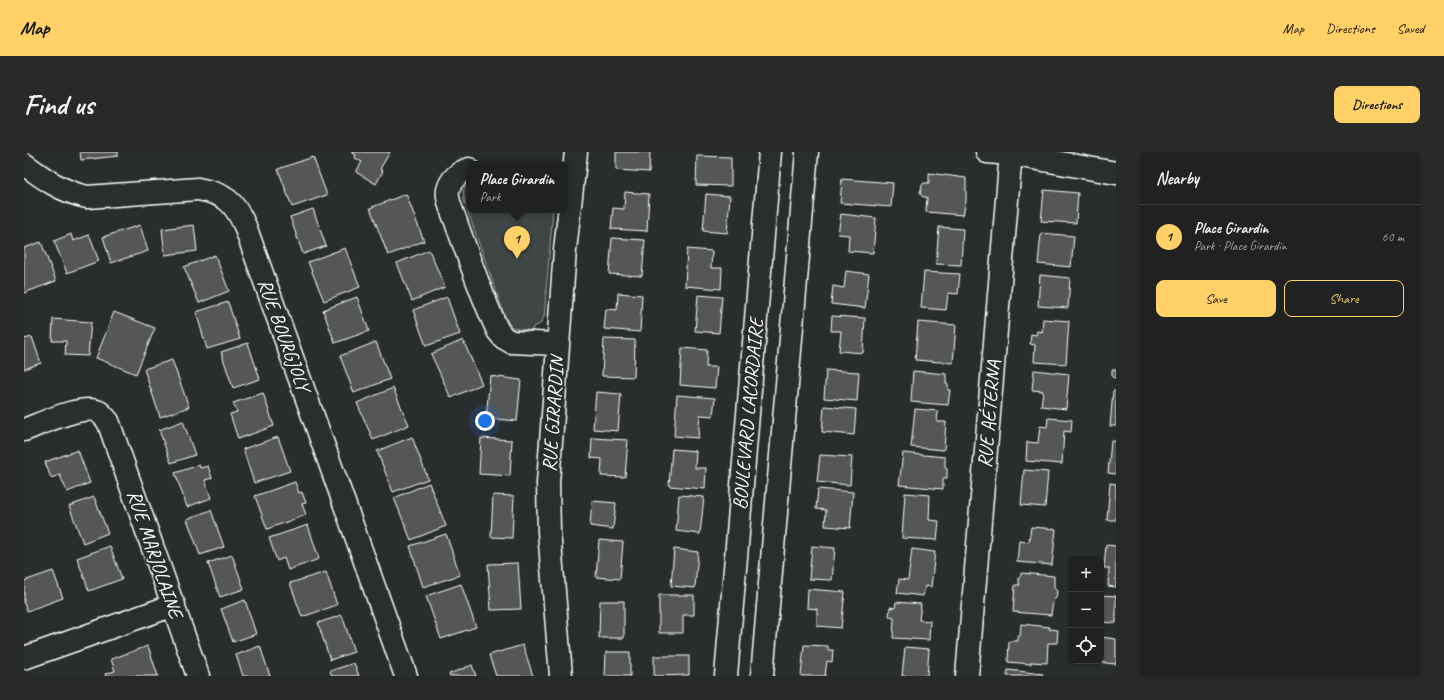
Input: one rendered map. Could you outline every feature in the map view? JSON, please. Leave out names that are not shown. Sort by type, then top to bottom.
[{"type":"street","points":[[24,158],[27,152]]},
{"type":"street","name":"BOULEVARD LACORDAIRE","points":[[726,676],[770,152]]},
{"type":"street","name":"BOULEVARD LACORDAIRE","points":[[762,676],[807,152]]},
{"type":"street","points":[[987,152],[1011,153],[1116,173]]},
{"type":"street","name":"RUE AÉTERNA","points":[[967,676],[1011,153]]},
{"type":"street","name":"RUE BOURGJOLY","points":[[24,164],[49,182],[74,194],[88,197],[198,189],[214,192],[227,199],[238,211],[245,226],[406,676]]},
{"type":"street","name":"RUE GIRARDIN","points":[[561,676],[550,531],[548,483],[557,344],[572,165]]},
{"type":"street","points":[[466,170],[460,172],[452,182],[448,191],[449,201],[468,256],[498,331],[504,338],[511,342],[557,344]]},
{"type":"street","name":"RUE MARJOLAINE","points":[[24,430],[78,411],[88,409],[100,412],[108,421],[198,676]]},
{"type":"street","points":[[24,658],[174,605]]},
{"type":"shaded area","points":[[466,186],[466,207],[464,201],[463,190]]},
{"type":"shaded area","points":[[468,213],[553,213],[544,317],[540,324],[533,327],[532,331],[512,328],[506,319]]},
{"type":"building","points":[[80,152],[118,152],[118,156],[81,160]]},
{"type":"building","points":[[351,152],[390,152],[380,169],[383,171],[376,184],[356,172],[362,162],[355,158],[356,155]]},
{"type":"building","points":[[616,152],[650,152],[649,172],[616,170]]},
{"type":"building","points":[[697,156],[731,157],[731,186],[696,185]]},
{"type":"building","points":[[313,157],[327,195],[292,207],[278,169]]},
{"type":"building","points":[[929,173],[966,178],[966,201],[963,215],[926,212],[927,197],[923,197],[920,194],[922,185],[924,183],[929,183]]},
{"type":"building","points":[[842,179],[893,183],[891,207],[840,203]]},
{"type":"building","points":[[1044,190],[1078,193],[1076,223],[1041,221]]},
{"type":"building","points":[[625,192],[649,194],[647,231],[611,229],[613,208],[624,209]]},
{"type":"building","points":[[406,194],[424,241],[388,255],[370,208]]},
{"type":"building","points":[[706,194],[730,196],[727,233],[703,231]]},
{"type":"building","points":[[313,209],[326,246],[303,254],[290,217]]},
{"type":"building","points":[[841,214],[876,218],[873,253],[848,251],[849,235],[838,234]]},
{"type":"building","points":[[140,225],[148,251],[111,263],[103,237]]},
{"type":"building","points":[[194,225],[197,251],[165,255],[162,229]]},
{"type":"building","points":[[939,227],[963,229],[961,265],[936,264]]},
{"type":"building","points":[[1041,233],[1074,236],[1071,267],[1038,264]]},
{"type":"building","points":[[71,234],[73,241],[89,235],[99,261],[67,273],[54,241]]},
{"type":"building","points":[[612,238],[645,240],[642,276],[609,274]]},
{"type":"building","points":[[41,242],[56,281],[24,293],[24,248]]},
{"type":"building","points":[[345,248],[360,287],[324,301],[308,262]]},
{"type":"building","points":[[687,249],[712,251],[711,268],[722,268],[721,289],[685,286]]},
{"type":"building","points":[[429,250],[445,287],[412,301],[397,263]]},
{"type":"building","points":[[215,255],[229,291],[199,303],[184,267]]},
{"type":"building","points":[[846,271],[869,274],[865,308],[831,304],[833,286],[844,288]]},
{"type":"building","points":[[924,272],[960,274],[958,294],[948,293],[946,310],[921,308]]},
{"type":"building","points":[[1040,275],[1070,278],[1068,308],[1038,306]]},
{"type":"building","points":[[618,293],[642,295],[640,332],[604,329],[606,309],[617,310]]},
{"type":"building","points":[[698,295],[722,297],[719,333],[695,331]]},
{"type":"building","points":[[357,297],[369,331],[335,343],[323,310]]},
{"type":"building","points":[[447,297],[460,334],[426,346],[413,310]]},
{"type":"building","points":[[228,302],[240,339],[207,349],[196,312]]},
{"type":"building","points":[[114,312],[155,328],[136,374],[96,358]]},
{"type":"building","points":[[832,316],[865,318],[863,353],[839,351],[841,331],[831,331]]},
{"type":"building","points":[[53,319],[91,322],[88,356],[65,355],[66,341],[52,341]]},
{"type":"building","points":[[1043,319],[1069,321],[1066,364],[1034,362],[1035,345],[1030,344],[1031,334],[1036,335],[1037,331],[1042,332]]},
{"type":"building","points":[[918,322],[956,325],[953,363],[915,360]]},
{"type":"building","points":[[32,337],[41,363],[24,369],[24,339]]},
{"type":"building","points":[[604,339],[635,340],[634,377],[602,376]]},
{"type":"building","points":[[463,340],[482,384],[451,398],[431,354]]},
{"type":"building","points":[[376,342],[390,379],[354,393],[340,356]]},
{"type":"building","points":[[248,343],[260,379],[233,388],[221,352]]},
{"type":"building","points":[[682,348],[707,350],[706,367],[717,367],[715,388],[680,385]]},
{"type":"building","points":[[172,360],[189,407],[160,417],[144,369]]},
{"type":"building","points":[[826,370],[859,372],[857,401],[824,398]]},
{"type":"building","points":[[1034,370],[1069,374],[1066,409],[1041,406],[1043,391],[1032,390]]},
{"type":"building","points":[[1112,370],[1116,370],[1116,378],[1112,377]]},
{"type":"building","points":[[913,371],[946,374],[946,384],[948,384],[948,390],[950,390],[948,405],[911,402]]},
{"type":"building","points":[[490,376],[521,380],[517,421],[486,418]]},
{"type":"building","points":[[393,388],[409,425],[373,440],[357,403]]},
{"type":"building","points":[[1113,391],[1116,391],[1116,426],[1110,426]]},
{"type":"building","points":[[596,392],[621,394],[618,431],[593,429]]},
{"type":"building","points":[[263,393],[274,426],[238,439],[230,414],[237,412],[233,403]]},
{"type":"building","points":[[677,395],[715,398],[713,416],[700,415],[698,438],[674,436]]},
{"type":"building","points":[[824,406],[856,409],[854,435],[822,432]]},
{"type":"building","points":[[915,409],[938,411],[937,422],[946,422],[944,450],[911,447]]},
{"type":"building","points":[[1048,418],[1072,420],[1071,432],[1064,431],[1062,464],[1026,461],[1027,442],[1038,443],[1040,426],[1047,427]]},
{"type":"building","points":[[183,421],[195,455],[171,463],[159,430]]},
{"type":"building","points":[[278,437],[290,471],[254,483],[243,449]]},
{"type":"building","points":[[412,437],[428,479],[393,492],[377,451]]},
{"type":"building","points":[[481,438],[512,440],[510,476],[479,474]]},
{"type":"building","points":[[592,438],[628,440],[625,477],[601,476],[602,459],[591,458]]},
{"type":"building","points":[[1111,441],[1116,441],[1116,474],[1108,473]]},
{"type":"building","points":[[672,449],[696,451],[695,468],[706,468],[705,489],[669,486]]},
{"type":"building","points":[[78,450],[90,483],[67,492],[60,475],[51,478],[45,462]]},
{"type":"building","points":[[903,453],[945,457],[947,478],[943,478],[943,489],[899,485]]},
{"type":"building","points":[[820,455],[852,457],[850,485],[817,482]]},
{"type":"building","points":[[199,465],[200,468],[208,466],[212,478],[205,480],[211,498],[187,507],[175,473]]},
{"type":"building","points":[[1024,470],[1048,472],[1045,507],[1021,505]]},
{"type":"building","points":[[295,482],[299,493],[302,492],[306,503],[302,504],[306,515],[267,529],[255,496]]},
{"type":"building","points":[[429,483],[446,526],[411,540],[394,498]]},
{"type":"building","points":[[1110,483],[1116,484],[1116,520],[1107,520]]},
{"type":"building","points":[[818,489],[853,492],[850,528],[825,526],[826,510],[816,509]]},
{"type":"building","points":[[905,493],[930,495],[929,520],[939,521],[937,540],[902,538]]},
{"type":"building","points":[[493,495],[514,496],[512,538],[491,537]]},
{"type":"building","points":[[679,495],[704,497],[700,534],[676,531]]},
{"type":"building","points":[[94,497],[108,533],[83,543],[69,506]]},
{"type":"building","points":[[592,501],[616,503],[613,529],[590,526]]},
{"type":"building","points":[[211,510],[224,547],[200,555],[187,519]]},
{"type":"building","points":[[308,525],[319,559],[288,570],[284,558],[277,561],[269,538]]},
{"type":"building","points":[[1031,527],[1056,529],[1052,565],[1017,562],[1019,541],[1029,542]]},
{"type":"building","points":[[446,534],[460,575],[423,587],[410,546]]},
{"type":"building","points":[[599,540],[623,542],[620,579],[596,577]]},
{"type":"building","points":[[1106,545],[1116,546],[1116,587],[1108,586],[1109,568],[1104,568]]},
{"type":"building","points":[[110,546],[122,579],[89,591],[77,558]]},
{"type":"building","points":[[812,546],[835,548],[832,580],[809,579]]},
{"type":"building","points":[[674,549],[698,552],[695,588],[671,586]]},
{"type":"building","points":[[912,549],[935,552],[931,587],[925,586],[923,596],[897,593],[899,579],[908,580]]},
{"type":"building","points":[[232,555],[244,589],[220,597],[208,563]]},
{"type":"building","points":[[518,563],[521,609],[491,610],[488,564]]},
{"type":"building","points":[[53,571],[63,598],[27,611],[24,603],[24,581]]},
{"type":"building","points":[[326,572],[337,605],[302,617],[290,583]]},
{"type":"building","points":[[1021,573],[1054,576],[1054,588],[1057,591],[1056,598],[1053,601],[1051,615],[1013,612],[1015,585],[1020,585],[1019,577],[1021,576]]},
{"type":"building","points":[[461,584],[476,627],[441,639],[426,596]]},
{"type":"building","points":[[808,589],[845,592],[841,628],[817,626],[817,609],[807,608]]},
{"type":"building","points":[[659,595],[694,595],[694,615],[683,615],[683,633],[659,633]]},
{"type":"building","points":[[1104,595],[1116,596],[1116,623],[1104,622]]},
{"type":"building","points":[[245,600],[256,634],[233,642],[221,609]]},
{"type":"building","points":[[600,601],[624,601],[624,638],[599,638]]},
{"type":"building","points":[[896,602],[921,604],[919,620],[930,621],[929,640],[893,638],[894,618],[889,617],[890,607],[895,608]]},
{"type":"building","points":[[342,615],[354,652],[330,660],[318,623]]},
{"type":"building","points":[[1021,624],[1050,627],[1049,629],[1058,630],[1057,643],[1048,643],[1047,663],[1031,662],[1031,664],[1008,662],[1009,641],[1018,641]]},
{"type":"building","points":[[1104,637],[1116,639],[1116,664],[1104,663]]},
{"type":"building","points":[[523,645],[533,676],[496,676],[489,655]]},
{"type":"building","points":[[804,645],[828,646],[828,650],[833,650],[832,662],[827,661],[825,676],[801,676]]},
{"type":"building","points":[[148,646],[158,676],[106,676],[105,674],[115,671],[111,659]]},
{"type":"building","points":[[260,646],[270,676],[243,676],[236,655]]},
{"type":"building","points":[[905,647],[929,649],[927,676],[902,676]]},
{"type":"building","points":[[606,652],[630,652],[630,676],[605,676]]},
{"type":"building","points":[[654,656],[689,656],[689,675],[654,676]]},
{"type":"building","points":[[354,663],[359,676],[332,676],[330,671]]},
{"type":"building","points":[[472,665],[476,676],[450,676],[449,674]]},
{"type":"building","points":[[1008,670],[1043,674],[1042,676],[1007,676]]},
{"type":"place","name":"Place Girardin","points":[[517,259]]}]
